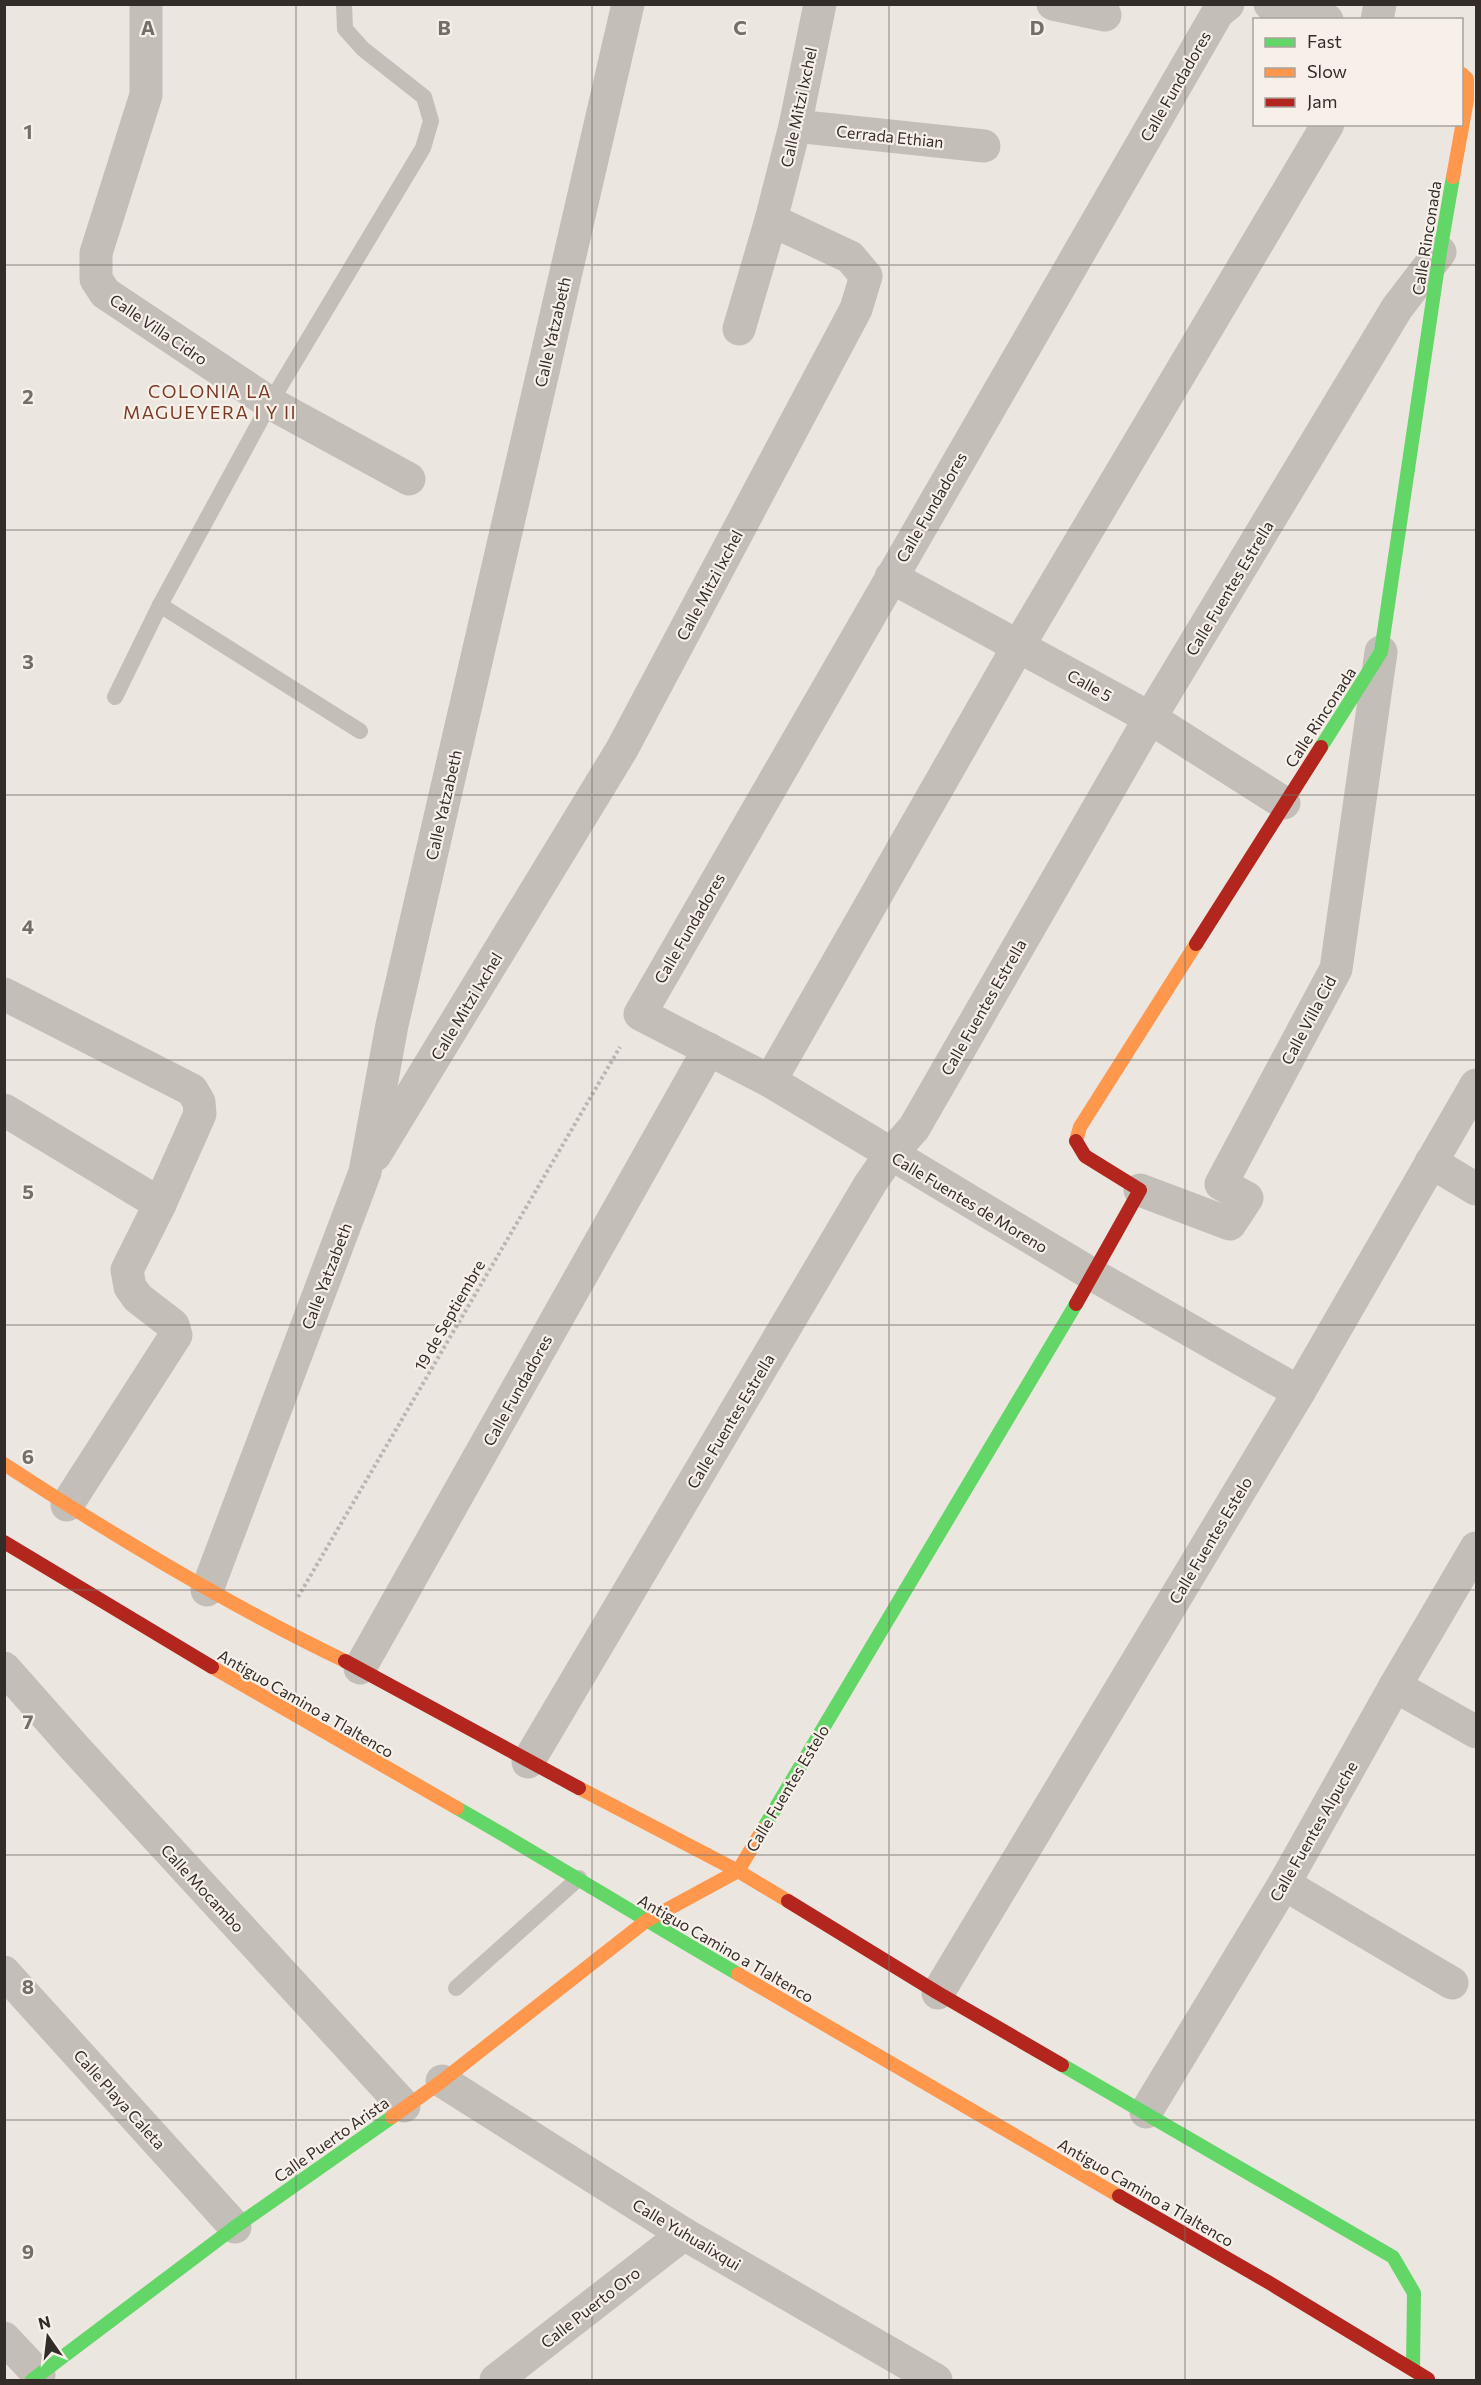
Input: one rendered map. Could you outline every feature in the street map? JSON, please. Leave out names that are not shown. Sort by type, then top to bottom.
[{"type":"street","name":"Calle Villa Cidro","points":[[146,4],[146,96],[96,253],[96,279],[105,293],[270,404],[409,479]]},
{"type":"street","name":"Calle Yatzabeth","points":[[207,1590],[365,1172],[392,1025],[628,4]]},
{"type":"street","name":"Calle Mitzi Ixchel","points":[[365,1172],[622,749],[856,309],[866,276],[850,256],[771,220],[795,126],[820,4]]},
{"type":"street","points":[[1053,4],[1105,15]]},
{"type":"street","name":"Calle Fundadores","points":[[640,1014],[1218,12],[1228,4]]},
{"type":"street","points":[[1270,4],[1320,18]]},
{"type":"street","name":"Calle Rinconada","points":[[1463,123],[1467,100],[1464,76]]},
{"type":"street","name":"Cerrada Ethian","points":[[795,126],[984,146]]},
{"type":"street","points":[[770,1081],[1020,645],[1327,126]]},
{"type":"street","name":"Calle Rinconada","points":[[1140,1190],[1085,1156],[1077,1141],[1080,1127],[1381,652],[1440,252],[1462,126]]},
{"type":"street","points":[[739,329],[771,220]]},
{"type":"street","name":"Calle Fuentes Estrella","points":[[528,1762],[870,1184],[890,1155],[914,1128],[1150,718],[1397,308],[1440,252]]},
{"type":"street","name":"Calle 5","points":[[891,577],[1020,645],[1150,718],[1284,803]]},
{"type":"street","name":"Calle Villa Cid","points":[[1140,1190],[1230,1224],[1246,1198],[1221,1184],[1336,969],[1381,652]]},
{"type":"street","points":[[4,994],[192,1090],[199,1102],[200,1114],[160,1204],[127,1270],[130,1287],[138,1298],[173,1325],[176,1335],[67,1505]]},
{"type":"street","name":"Calle Fuentes de Moreno","points":[[640,1014],[770,1081],[1093,1275],[1299,1392]]},
{"type":"street","name":"Calle Fundadores","points":[[360,1668],[709,1049]]},
{"type":"street","name":"Calle Fuentes Estelo","points":[[938,1993],[1299,1392],[1476,1085]]},
{"type":"street","points":[[4,1110],[160,1204]]},
{"type":"street","points":[[1431,1162],[1476,1189]]},
{"type":"street","points":[[1093,1275],[1140,1190]]},
{"type":"street","name":"Calle Fuentes Estelo","points":[[646,1921],[738,1870],[1093,1275]]},
{"type":"street","points":[[4,1464],[207,1590],[279,1629],[360,1668],[528,1762],[738,1870],[938,1993],[1393,2257],[1414,2292],[1413,2370]]},
{"type":"street","name":"Antiguo Camino a Tlaltenco","points":[[4,1542],[178,1648],[579,1878],[646,1921],[1268,2282],[1432,2380]]},
{"type":"street","name":"Calle Fuentes Alpuche","points":[[1146,2112],[1284,1884],[1395,1686],[1476,1548]]},
{"type":"street","name":"Calle Mocambo","points":[[4,1668],[404,2106]]},
{"type":"street","points":[[1395,1686],[1476,1732]]},
{"type":"street","points":[[1284,1884],[1452,1983]]},
{"type":"street","name":"Calle Puerto Arista","points":[[36,2378],[236,2227],[442,2080],[646,1921]]},
{"type":"street","name":"Calle Playa Caleta","points":[[4,1972],[236,2227]]},
{"type":"street","name":"Calle Yuhualixqui","points":[[442,2080],[684,2234],[936,2380]]},
{"type":"street","name":"Calle Puerto Oro","points":[[496,2380],[684,2234]]},
{"type":"street","points":[[4,2337],[36,2378]]},
{"type":"lane","points":[[115,697],[160,605],[270,404],[423,148],[431,121],[424,97],[363,49],[345,28],[344,4]]},
{"type":"lane","points":[[160,605],[360,731]]},
{"type":"lane","points":[[456,1988],[579,1878]]},
{"type":"path","name":"19 de Septiembre","points":[[279,1629],[640,1014]]},
{"type":"traffic: fast","points":[[1321,747],[1381,652],[1453,177]]},
{"type":"traffic: fast","points":[[763,1829],[1076,1304]]},
{"type":"traffic: fast","points":[[457,1808],[738,1974]]},
{"type":"traffic: fast","points":[[1062,2065],[1393,2257],[1414,2293],[1413,2369]]},
{"type":"traffic: fast","points":[[32,2380],[235,2227],[392,2117]]},
{"type":"traffic: slow","points":[[1463,75],[1467,79],[1467,100],[1463,122]]},
{"type":"traffic: slow","points":[[1453,177],[1462,126]]},
{"type":"traffic: slow","points":[[1076,1141],[1080,1127],[1196,944]]},
{"type":"traffic: slow","points":[[4,1464],[214,1593],[345,1661]]},
{"type":"traffic: slow","points":[[212,1667],[457,1808]]},
{"type":"traffic: slow","points":[[579,1788],[738,1871],[788,1901]]},
{"type":"traffic: slow","points":[[392,2117],[442,2081],[646,1921],[738,1871],[763,1829]]},
{"type":"traffic: slow","points":[[738,1974],[1119,2196]]},
{"type":"traffic: jam","points":[[1196,944],[1321,747]]},
{"type":"traffic: jam","points":[[1076,1141],[1085,1156],[1140,1190],[1076,1304]]},
{"type":"traffic: jam","points":[[4,1542],[212,1667]]},
{"type":"traffic: jam","points":[[345,1661],[579,1788]]},
{"type":"traffic: jam","points":[[788,1901],[938,1993],[1062,2065]]},
{"type":"traffic: jam","points":[[1119,2196],[1268,2282],[1428,2379]]},
{"type":"district","name":"COLONIA LA MAGUEYERA I Y II","points":[[210,401]]}]
